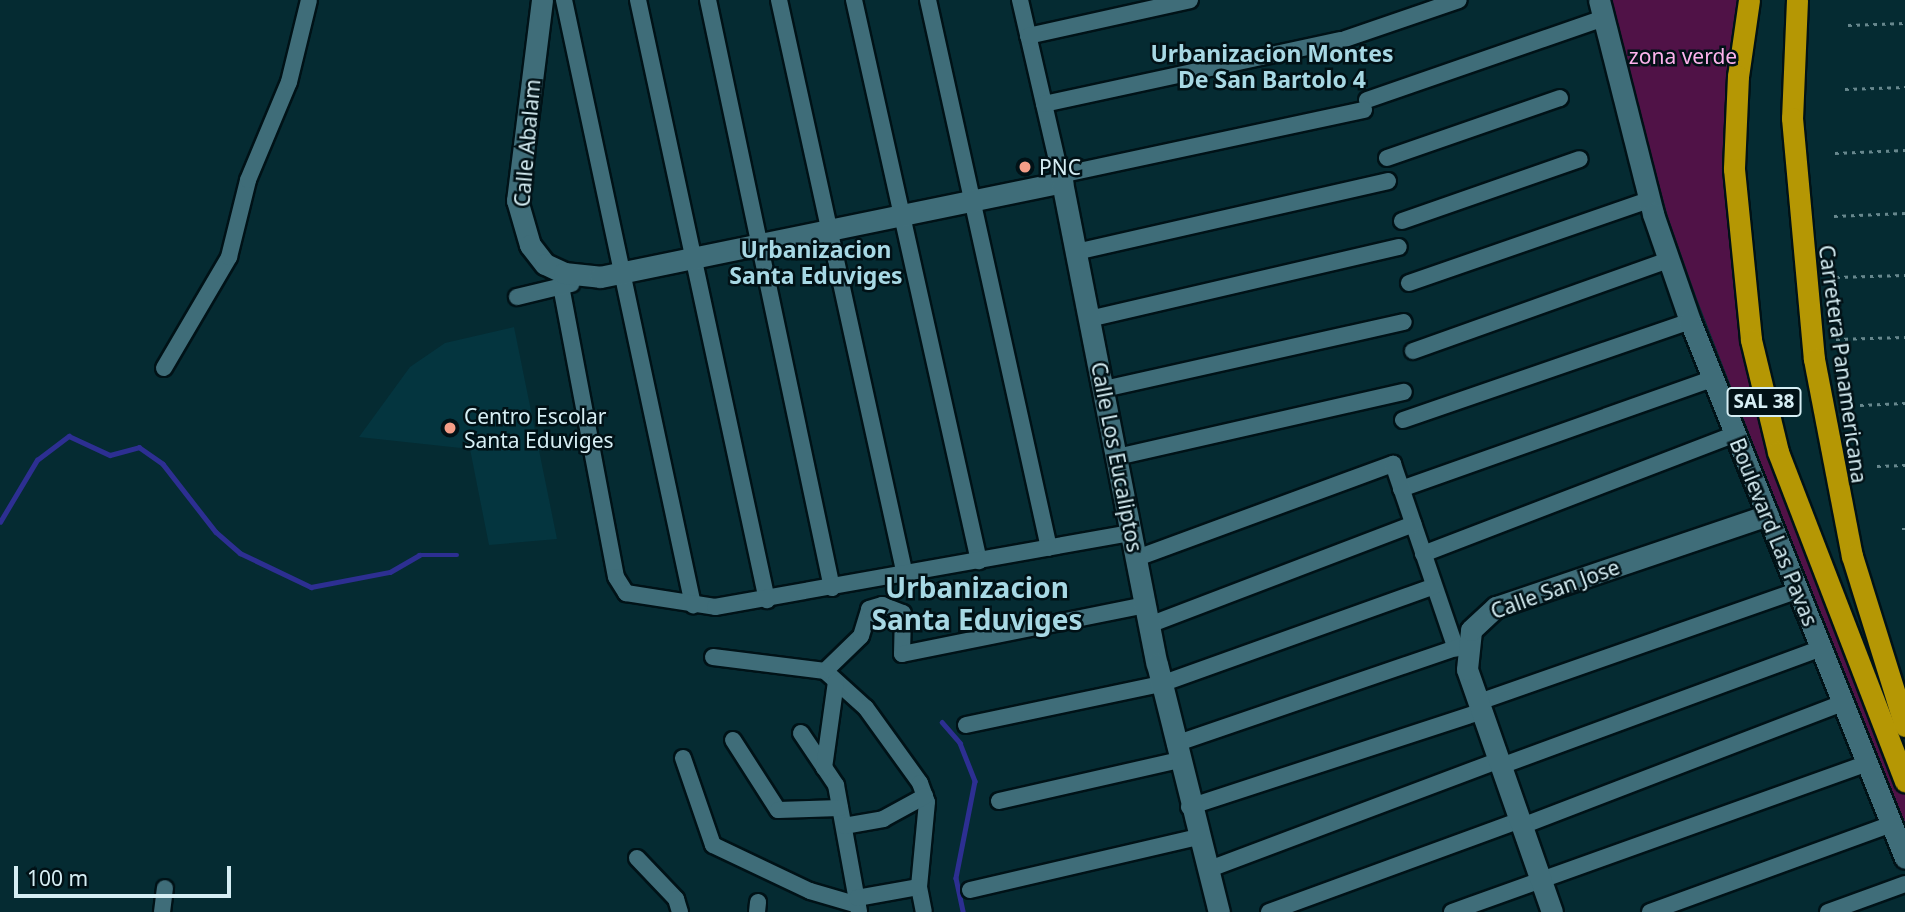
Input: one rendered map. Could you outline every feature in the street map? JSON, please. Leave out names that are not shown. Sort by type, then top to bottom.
[{"type":"highway","name":"SAL 38","points":[[1749,0],[1738,76],[1734,169],[1751,340],[1777,452],[1905,781]]},
{"type":"highway","name":"Carretera Panamericana","points":[[1797,0],[1792,118],[1814,359],[1852,555],[1905,726]]},
{"type":"street","points":[[164,368],[229,257],[248,180],[289,82],[309,0]]},
{"type":"street","name":"Calle Abalam","points":[[542,0],[517,200],[521,223],[545,264],[610,274]]},
{"type":"street","points":[[564,0],[610,274],[693,606]]},
{"type":"street","points":[[638,0],[766,600]]},
{"type":"street","points":[[708,0],[762,243],[832,588]]},
{"type":"street","points":[[779,0],[905,575]]},
{"type":"street","points":[[854,0],[979,561]]},
{"type":"street","points":[[928,0],[1049,548]]},
{"type":"street","name":"Calle Los Eucaliptos","points":[[1020,0],[1061,178],[1161,684],[1189,807],[1219,912]]},
{"type":"street","points":[[1028,36],[1191,0]]},
{"type":"street","points":[[1044,104],[1343,40],[1458,0]]},
{"type":"street","points":[[517,297],[692,255],[829,232],[972,201],[1365,105],[1602,9]]},
{"type":"street","name":"Boulevard Las Pavas","points":[[1602,9],[1649,200],[1690,321],[1733,435],[1768,515],[1905,858]]},
{"type":"street","points":[[1387,158],[1560,98]]},
{"type":"street","points":[[1402,221],[1580,159]]},
{"type":"street","points":[[1076,252],[1388,181]]},
{"type":"street","points":[[1409,283],[1649,200]]},
{"type":"street","points":[[1089,319],[1399,247]]},
{"type":"street","points":[[1413,351],[1669,260]]},
{"type":"street","points":[[561,286],[615,577],[626,593],[693,606],[766,600],[1132,533]]},
{"type":"street","points":[[1403,420],[1690,321]]},
{"type":"street","points":[[1104,389],[1404,322]]},
{"type":"street","points":[[1401,489],[1712,380]]},
{"type":"street","points":[[1117,457],[1404,392]]},
{"type":"street","points":[[1423,554],[1733,435]]},
{"type":"street","points":[[1137,558],[1393,464],[1434,586],[1461,647],[1552,912]]},
{"type":"street","name":"Calle San Jose","points":[[1461,647],[1480,617],[1496,607],[1768,515]]},
{"type":"street","points":[[824,768],[831,676],[861,636],[869,609],[882,605],[903,614],[902,654],[1148,615],[1413,524]]},
{"type":"street","points":[[966,725],[1161,684],[1434,586]]},
{"type":"street","points":[[1189,807],[1481,707],[1798,590]]},
{"type":"street","points":[[999,801],[1177,752],[1461,647]]},
{"type":"street","points":[[1207,870],[1821,648]]},
{"type":"street","points":[[713,657],[831,676],[866,708],[925,796],[919,887],[924,912]]},
{"type":"street","points":[[1269,912],[1521,823],[1843,703]]},
{"type":"street","points":[[801,733],[836,785],[858,905]]},
{"type":"street","points":[[733,740],[778,810],[841,808]]},
{"type":"street","points":[[683,758],[713,845],[810,891],[858,905],[919,887]]},
{"type":"street","points":[[1452,912],[1867,764]]},
{"type":"street","points":[[844,825],[883,819],[925,796]]},
{"type":"street","points":[[1650,912],[1892,824]]},
{"type":"street","points":[[970,890],[1197,837]]},
{"type":"street","points":[[637,859],[676,899],[680,912]]},
{"type":"street","points":[[1828,912],[1905,884]]},
{"type":"street","points":[[162,912],[165,888]]},
{"type":"path","points":[[1848,25],[1905,23]]},
{"type":"path","points":[[1845,89],[1905,87]]},
{"type":"path","points":[[1835,153],[1905,150]]},
{"type":"path","points":[[1834,216],[1905,213]]},
{"type":"path","points":[[1836,277],[1905,275]]},
{"type":"path","points":[[1836,339],[1905,337]]},
{"type":"path","points":[[1860,405],[1905,403]]},
{"type":"path","points":[[1877,466],[1905,465]]},
{"type":"shaded area","name":"Centro Escolar Santa Eduviges","points":[[514,327],[557,539],[489,545],[470,449],[359,437],[410,367],[445,343]]},
{"type":"green space","name":"zona verde","points":[[1609,0],[1750,0],[1737,83],[1764,400],[1905,781],[1905,833],[1697,299],[1668,217]]},
{"type":"waterway","points":[[0,522],[37,460],[69,436],[110,455],[139,447],[163,464],[216,532],[240,553],[311,587],[390,572],[419,555],[457,555]]},
{"type":"waterway","points":[[942,722],[960,743],[975,781],[956,878],[963,912]]},
{"type":"place","name":"PNC","points":[[1025,167]]},
{"type":"place","name":"Centro Escolar Santa Eduviges","points":[[450,428]]},
{"type":"district","name":"Urbanizacion Montes De San Bartolo 4","points":[[1272,66]]},
{"type":"district","name":"Urbanizacion Santa Eduviges","points":[[816,262]]},
{"type":"district","name":"Urbanizacion Santa Eduviges","points":[[977,603]]}]
